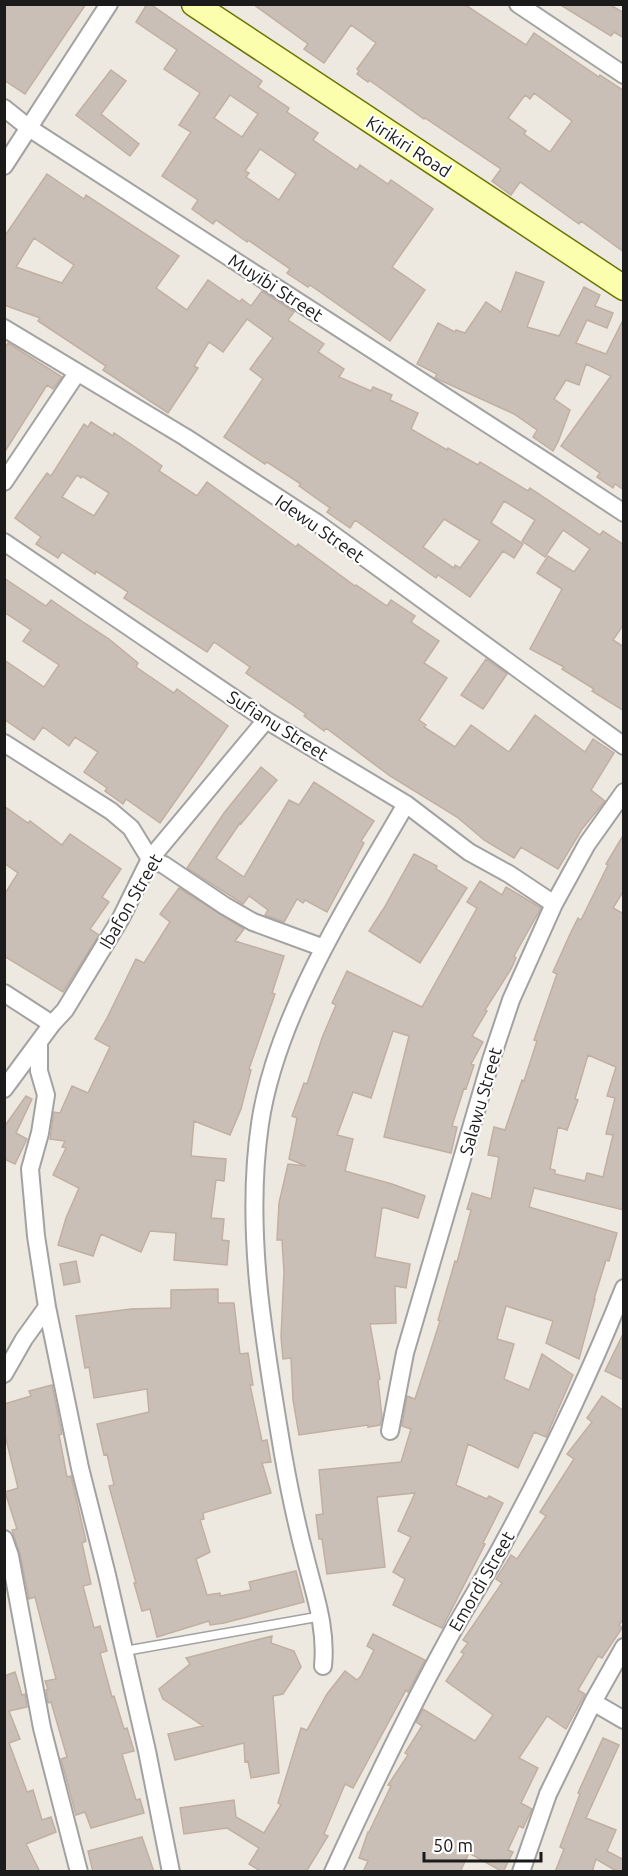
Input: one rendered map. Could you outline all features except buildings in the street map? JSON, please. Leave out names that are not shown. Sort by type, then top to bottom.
[{"type":"main road","name":"Kirikiri Road","points":[[194,4],[624,288]]},
{"type":"street","points":[[4,166],[109,4]]},
{"type":"street","points":[[518,4],[624,75]]},
{"type":"street","name":"Muyibi Street","points":[[4,108],[29,128],[624,513]]},
{"type":"street","name":"Idewu Street","points":[[4,327],[158,420],[316,523],[624,746]]},
{"type":"street","points":[[4,482],[77,373]]},
{"type":"street","name":"Sufianu Street","points":[[4,542],[266,720],[406,804],[469,852],[509,874],[554,904]]},
{"type":"street","name":"Ibafon Street","points":[[4,1089],[65,1010],[121,918],[150,859],[266,720]]},
{"type":"street","points":[[4,743],[111,811],[131,828],[150,859],[164,865],[225,906],[254,922],[324,948]]},
{"type":"street","name":"Salawu Street","points":[[390,1431],[405,1353],[491,1060],[511,1000],[554,904],[587,844],[624,792]]},
{"type":"street","points":[[323,1666],[325,1647],[322,1616],[291,1502],[262,1314],[255,1164],[260,1122],[285,1033],[324,948],[406,804]]},
{"type":"street","points":[[4,993],[52,1024]]},
{"type":"street","points":[[39,1043],[39,1071],[46,1095],[40,1132],[30,1170],[36,1236],[47,1307],[80,1468],[125,1651],[171,1872]]},
{"type":"street","name":"Emordi Street","points":[[333,1872],[440,1655],[505,1541],[548,1456],[624,1288]]},
{"type":"street","points":[[4,1374],[24,1339],[47,1307]]},
{"type":"street","points":[[4,1539],[10,1556],[42,1728],[79,1872]]},
{"type":"street","points":[[521,1872],[548,1794],[593,1702],[624,1647]]},
{"type":"street","points":[[593,1702],[624,1720]]},
{"type":"lane","points":[[125,1651],[322,1616]]}]
